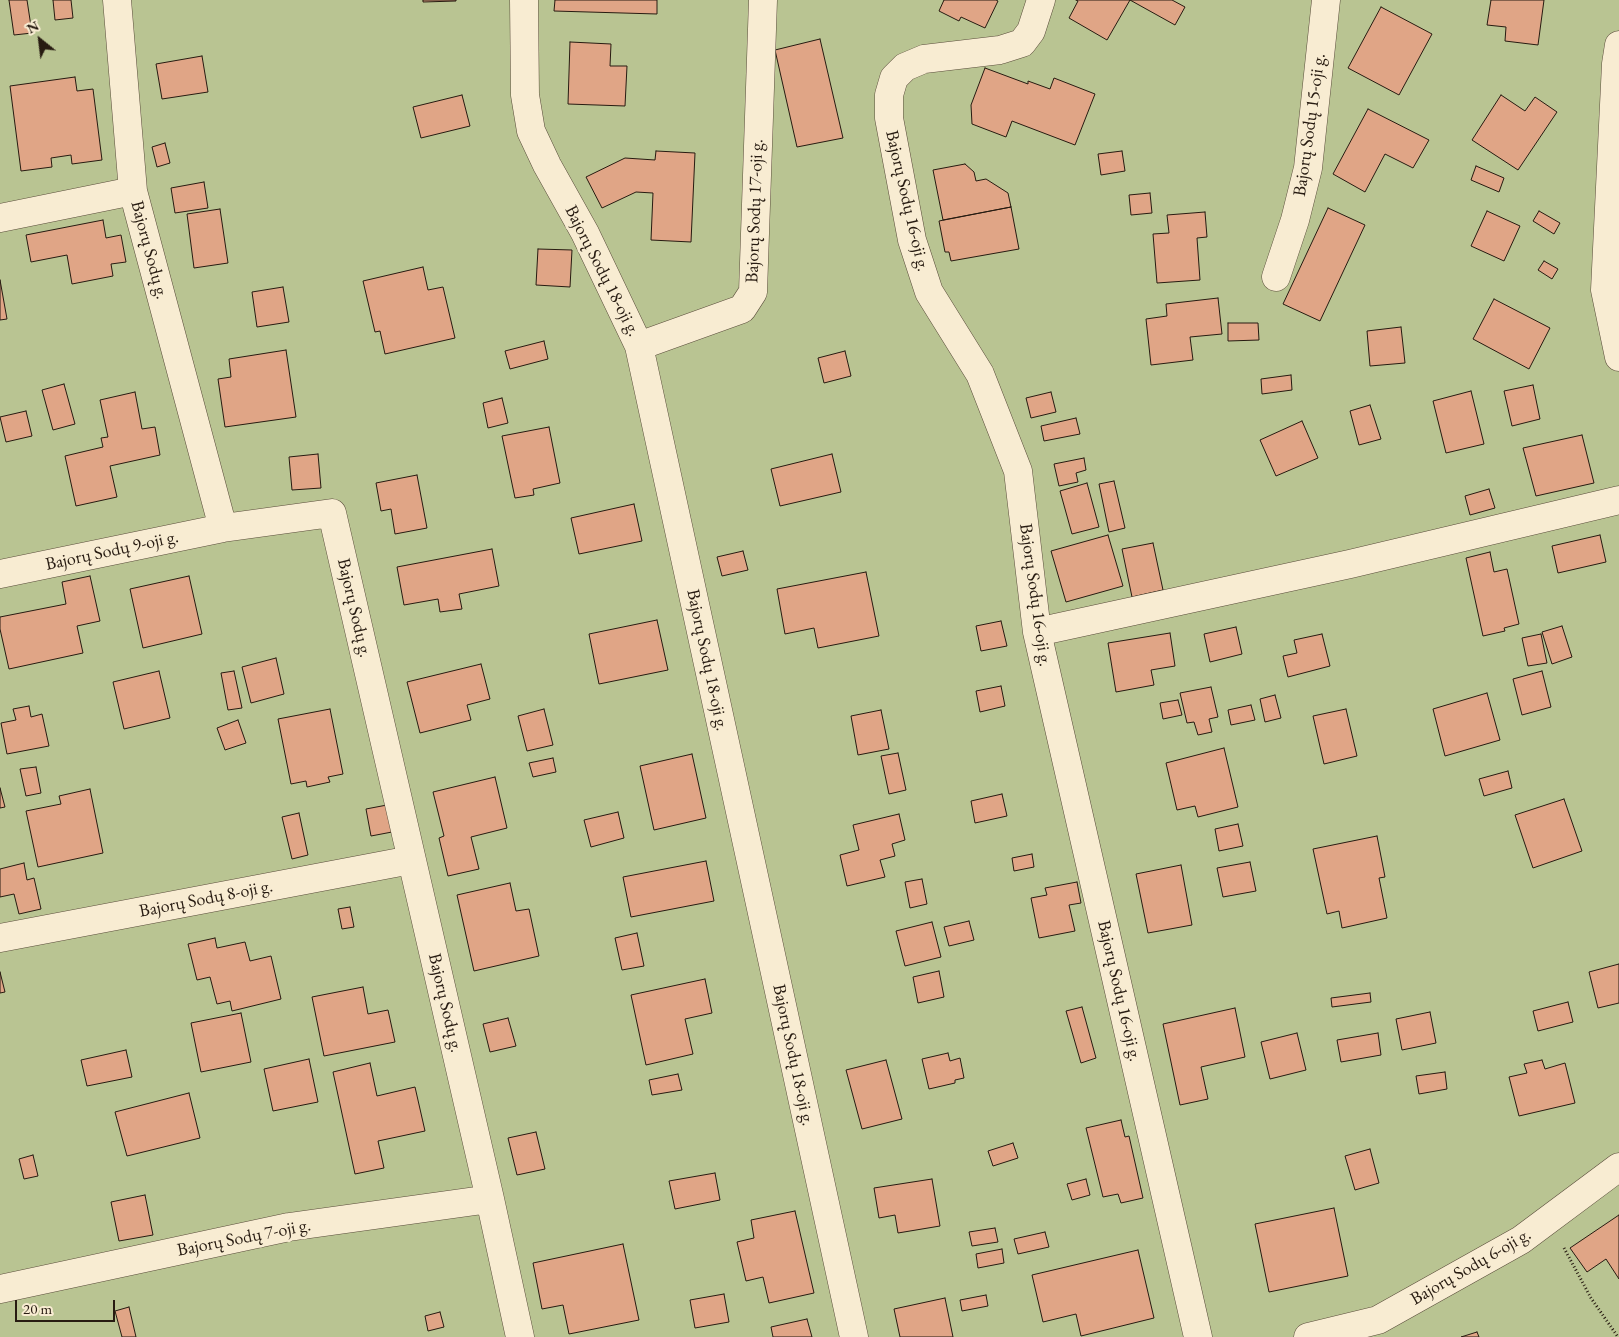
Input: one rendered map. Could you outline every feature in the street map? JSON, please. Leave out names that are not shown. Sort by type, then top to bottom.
[{"type":"street","name":"Bajorų Sodų g.","points":[[118,0],[134,191],[223,528],[332,513],[490,1198],[520,1337]]},
{"type":"street","name":"Bajorų Sodų 18-oji g.","points":[[524,0],[525,95],[531,131],[547,165],[585,233],[639,346],[854,1337]]},
{"type":"street","name":"Bajorų Sodų 17-oji g.","points":[[639,346],[742,309],[753,292],[763,0]]},
{"type":"street","name":"Bajorų Sodų 16-oji g.","points":[[1041,0],[1031,31],[1022,43],[1000,50],[924,59],[905,67],[894,78],[889,95],[889,118],[912,240],[929,292],[980,374],[1018,471],[1037,632],[1198,1337]]},
{"type":"street","name":"Bajorų Sodų 15-oji g.","points":[[1276,277],[1295,220],[1308,168],[1326,0]]},
{"type":"street","points":[[1619,45],[1616,64],[1604,290],[1619,357]]},
{"type":"street","points":[[0,218],[134,191]]},
{"type":"street","points":[[1037,632],[1350,564],[1619,500]]},
{"type":"street","name":"Bajorų Sodų 9-oji g.","points":[[0,574],[223,528]]},
{"type":"street","name":"Bajorų Sodų 8-oji g.","points":[[0,938],[411,860]]},
{"type":"street","name":"Bajorų Sodų 6-oji g.","points":[[1308,1337],[1378,1320],[1521,1240],[1619,1167]]},
{"type":"street","name":"Bajorų Sodų 7-oji g.","points":[[0,1289],[289,1227],[490,1198]]},
{"type":"path","points":[[1548,1219],[1592,1298],[1618,1337]]},
{"type":"green space","points":[[0,0],[1619,0],[1619,1337],[0,1337]]},
{"type":"building","points":[[9,0],[27,0],[32,33],[14,35]]},
{"type":"building","points":[[53,0],[71,0],[73,18],[55,20]]},
{"type":"building","points":[[423,0],[456,0],[456,1],[423,2]]},
{"type":"building","points":[[555,0],[657,0],[657,14],[554,11]]},
{"type":"building","points":[[944,0],[998,1],[985,28],[961,17],[959,21],[939,11]]},
{"type":"building","points":[[1076,0],[1130,0],[1107,40],[1069,18],[1078,1]]},
{"type":"building","points":[[1130,0],[1172,0],[1185,7],[1175,25]]},
{"type":"building","points":[[1491,0],[1544,0],[1538,45],[1505,41],[1506,27],[1487,25]]},
{"type":"building","points":[[1381,7],[1432,34],[1399,95],[1348,68]]},
{"type":"building","points":[[820,39],[843,138],[797,147],[775,50]]},
{"type":"building","points":[[570,42],[611,44],[610,66],[627,66],[625,106],[568,104]]},
{"type":"building","points":[[202,56],[208,92],[162,99],[156,64]]},
{"type":"building","points":[[985,68],[1028,84],[1028,81],[1050,89],[1054,78],[1095,94],[1075,145],[1012,121],[1006,137],[972,124],[971,105]]},
{"type":"building","points":[[75,77],[77,91],[93,89],[102,160],[72,164],[71,155],[51,158],[52,167],[21,171],[10,86]]},
{"type":"building","points":[[462,95],[470,126],[421,138],[413,107]]},
{"type":"building","points":[[1501,95],[1525,111],[1535,97],[1557,112],[1518,170],[1472,140]]},
{"type":"building","points":[[1368,109],[1429,140],[1413,168],[1385,154],[1365,192],[1333,174]]},
{"type":"building","points":[[165,143],[170,163],[157,167],[152,147]]},
{"type":"building","points":[[656,151],[695,153],[691,242],[651,240],[653,193],[636,192],[602,208],[586,177],[625,158],[655,160]]},
{"type":"building","points":[[1122,151],[1125,171],[1101,175],[1098,154]]},
{"type":"building","points":[[965,164],[974,172],[976,181],[986,179],[1008,193],[1011,207],[943,220],[933,170]]},
{"type":"building","points":[[1476,166],[1504,178],[1499,192],[1471,180]]},
{"type":"building","points":[[204,182],[208,208],[175,213],[171,188]]},
{"type":"building","points":[[1150,193],[1152,213],[1131,215],[1129,195]]},
{"type":"building","points":[[1011,207],[1019,249],[951,261],[949,252],[945,252],[939,221]]},
{"type":"building","points":[[1328,208],[1365,225],[1320,321],[1283,304]]},
{"type":"building","points":[[220,209],[228,263],[194,268],[187,214]]},
{"type":"building","points":[[1487,211],[1520,226],[1504,261],[1471,246]]},
{"type":"building","points":[[1539,211],[1560,223],[1554,234],[1533,221]]},
{"type":"building","points":[[1205,212],[1207,237],[1197,238],[1200,280],[1157,283],[1153,234],[1169,233],[1167,215]]},
{"type":"building","points":[[103,220],[106,238],[121,235],[126,262],[111,264],[113,276],[72,284],[67,255],[31,262],[26,235]]},
{"type":"building","points":[[538,249],[572,250],[570,287],[536,285]]},
{"type":"building","points":[[1544,261],[1558,269],[1552,279],[1538,270]]},
{"type":"building","points":[[423,267],[428,290],[443,287],[455,338],[385,354],[380,331],[375,332],[363,281]]},
{"type":"building","points":[[0,280],[7,319],[0,320]]},
{"type":"building","points":[[283,287],[289,322],[257,327],[252,292]]},
{"type":"building","points":[[1218,298],[1222,334],[1190,337],[1193,360],[1151,365],[1146,319],[1167,316],[1166,304]]},
{"type":"building","points":[[1494,299],[1550,328],[1529,369],[1473,339]]},
{"type":"building","points":[[1228,323],[1258,323],[1259,340],[1228,341]]},
{"type":"building","points":[[1401,327],[1405,363],[1370,366],[1367,331]]},
{"type":"building","points":[[544,341],[548,359],[510,369],[505,351]]},
{"type":"building","points":[[286,350],[296,417],[225,427],[218,379],[231,377],[229,359]]},
{"type":"building","points":[[845,351],[851,376],[824,383],[818,358]]},
{"type":"building","points":[[1291,375],[1292,390],[1262,394],[1261,379]]},
{"type":"building","points":[[64,384],[75,424],[53,430],[42,390]]},
{"type":"building","points":[[1533,385],[1540,419],[1512,426],[1504,391]]},
{"type":"building","points":[[1471,391],[1484,444],[1446,453],[1433,401]]},
{"type":"building","points":[[135,392],[142,429],[155,427],[160,455],[110,466],[117,497],[76,506],[65,456],[103,447],[101,438],[108,437],[100,400]]},
{"type":"building","points":[[1051,392],[1056,412],[1031,418],[1026,398]]},
{"type":"building","points":[[502,398],[508,423],[488,428],[483,403]]},
{"type":"building","points":[[1370,405],[1381,439],[1359,445],[1350,411]]},
{"type":"building","points":[[26,411],[32,436],[6,442],[0,417]]},
{"type":"building","points":[[1076,418],[1080,434],[1044,441],[1041,426]]},
{"type":"building","points":[[1302,421],[1318,458],[1276,476],[1260,440]]},
{"type":"building","points":[[549,427],[560,483],[533,489],[534,495],[515,498],[502,436]]},
{"type":"building","points":[[1582,435],[1594,483],[1536,496],[1523,448]]},
{"type":"building","points":[[318,454],[321,488],[292,490],[289,457]]},
{"type":"building","points":[[832,454],[841,492],[780,506],[771,469]]},
{"type":"building","points":[[1084,458],[1086,470],[1076,473],[1078,482],[1059,486],[1054,464]]},
{"type":"building","points":[[417,475],[427,528],[395,534],[391,509],[381,511],[376,483]]},
{"type":"building","points":[[1114,481],[1125,528],[1109,532],[1099,484]]},
{"type":"building","points":[[1087,483],[1099,527],[1072,534],[1060,491]]},
{"type":"building","points":[[1489,489],[1495,508],[1470,515],[1465,496]]},
{"type":"building","points":[[634,504],[642,541],[579,554],[571,518]]},
{"type":"building","points":[[1108,535],[1123,586],[1066,602],[1051,551]]},
{"type":"building","points":[[1600,535],[1606,562],[1558,573],[1552,546]]},
{"type":"building","points":[[1153,543],[1163,590],[1132,597],[1122,549]]},
{"type":"building","points":[[492,549],[499,586],[459,594],[462,609],[440,612],[438,599],[404,605],[397,567]]},
{"type":"building","points":[[743,551],[748,570],[722,576],[717,557]]},
{"type":"building","points":[[1490,552],[1494,572],[1507,569],[1519,624],[1504,628],[1505,631],[1483,636],[1466,558]]},
{"type":"building","points":[[866,572],[879,636],[818,648],[814,628],[785,634],[777,589]]},
{"type":"building","points":[[90,576],[100,621],[77,626],[83,653],[9,669],[0,629],[0,617],[66,604],[62,582]]},
{"type":"building","points":[[189,576],[202,634],[143,648],[130,589]]},
{"type":"building","points":[[657,620],[668,670],[599,684],[589,634]]},
{"type":"building","points":[[1001,621],[1007,646],[981,651],[976,626]]},
{"type":"building","points":[[1562,626],[1572,657],[1552,664],[1542,632]]},
{"type":"building","points":[[1236,627],[1242,654],[1210,662],[1204,634]]},
{"type":"building","points":[[1170,633],[1175,666],[1151,670],[1154,685],[1116,692],[1108,643]]},
{"type":"building","points":[[1322,634],[1330,666],[1288,677],[1283,656],[1297,653],[1294,640]]},
{"type":"building","points":[[1541,634],[1547,663],[1528,666],[1522,638]]},
{"type":"building","points":[[276,658],[284,694],[251,703],[242,667]]},
{"type":"building","points":[[481,664],[490,699],[467,705],[471,720],[420,733],[407,682]]},
{"type":"building","points":[[159,671],[170,718],[124,729],[113,682]]},
{"type":"building","points":[[234,671],[242,708],[228,710],[221,673]]},
{"type":"building","points":[[1542,671],[1551,707],[1522,715],[1513,679]]},
{"type":"building","points":[[1001,686],[1005,706],[980,712],[976,691]]},
{"type":"building","points":[[1211,687],[1218,717],[1209,719],[1212,732],[1198,735],[1194,722],[1187,723],[1180,693]]},
{"type":"building","points":[[1487,693],[1500,740],[1445,756],[1433,709]]},
{"type":"building","points":[[1275,695],[1281,718],[1265,722],[1260,699]]},
{"type":"building","points":[[1178,700],[1182,715],[1163,719],[1160,703]]},
{"type":"building","points":[[1251,705],[1255,720],[1231,725],[1228,710]]},
{"type":"building","points":[[29,706],[31,717],[42,714],[49,746],[7,754],[1,723],[16,720],[13,709]]},
{"type":"building","points":[[330,709],[343,774],[328,777],[330,782],[307,787],[306,781],[291,784],[278,719]]},
{"type":"building","points":[[544,709],[553,745],[527,751],[518,716]]},
{"type":"building","points":[[1346,709],[1357,756],[1324,764],[1313,716]]},
{"type":"building","points":[[881,710],[889,749],[858,755],[851,716]]},
{"type":"building","points":[[238,720],[246,743],[225,750],[217,728]]},
{"type":"building","points":[[1224,748],[1238,807],[1198,817],[1195,806],[1177,810],[1166,763]]},
{"type":"building","points":[[898,753],[906,790],[889,794],[881,756]]},
{"type":"building","points":[[692,754],[706,818],[654,830],[640,766]]},
{"type":"building","points":[[553,758],[556,772],[533,777],[529,763]]},
{"type":"building","points":[[36,767],[41,793],[26,796],[20,769]]},
{"type":"building","points":[[1508,771],[1512,788],[1484,796],[1479,779]]},
{"type":"building","points":[[495,777],[507,828],[471,837],[479,869],[448,876],[439,838],[444,836],[433,792]]},
{"type":"building","points":[[0,788],[5,807],[0,808]]},
{"type":"building","points":[[90,789],[103,853],[38,867],[26,811],[61,804],[59,796]]},
{"type":"building","points":[[1002,794],[1007,816],[975,823],[971,801]]},
{"type":"building","points":[[1564,799],[1582,851],[1533,868],[1515,815]]},
{"type":"building","points":[[387,805],[392,832],[371,836],[366,809]]},
{"type":"building","points":[[618,812],[624,838],[591,847],[584,820]]},
{"type":"building","points":[[299,813],[308,855],[292,859],[282,817]]},
{"type":"building","points":[[899,814],[905,840],[892,844],[895,856],[880,860],[885,877],[847,886],[840,855],[859,850],[853,825]]},
{"type":"building","points":[[1238,824],[1243,846],[1219,851],[1215,829]]},
{"type":"building","points":[[1377,836],[1385,877],[1379,878],[1387,918],[1342,928],[1339,911],[1327,914],[1313,849]]},
{"type":"building","points":[[1032,854],[1034,867],[1014,871],[1012,858]]},
{"type":"building","points":[[706,861],[714,901],[631,917],[623,877]]},
{"type":"building","points":[[1250,862],[1256,891],[1223,897],[1217,868]]},
{"type":"building","points":[[24,863],[27,880],[34,878],[41,909],[19,914],[14,894],[0,897],[0,869]]},
{"type":"building","points":[[1181,865],[1192,925],[1148,933],[1136,874]]},
{"type":"building","points":[[922,879],[927,904],[910,908],[905,882]]},
{"type":"building","points":[[1077,882],[1081,903],[1069,905],[1075,931],[1039,938],[1031,898],[1047,895],[1045,888]]},
{"type":"building","points":[[510,883],[516,911],[529,909],[539,956],[474,971],[457,895]]},
{"type":"building","points":[[350,907],[354,927],[342,929],[338,909]]},
{"type":"building","points":[[969,921],[974,940],[949,946],[944,927]]},
{"type":"building","points":[[932,922],[941,957],[905,966],[896,931]]},
{"type":"building","points":[[637,933],[644,966],[622,970],[615,938]]},
{"type":"building","points":[[215,938],[217,948],[245,942],[250,961],[271,956],[281,999],[232,1011],[230,1001],[217,1004],[210,977],[197,980],[188,944]]},
{"type":"building","points":[[1619,964],[1619,1003],[1598,1008],[1589,972]]},
{"type":"building","points":[[939,971],[944,997],[918,1003],[913,977]]},
{"type":"building","points":[[0,972],[5,992],[0,993]]},
{"type":"building","points":[[705,979],[712,1013],[685,1019],[693,1054],[646,1065],[631,995]]},
{"type":"building","points":[[363,987],[368,1014],[388,1010],[395,1042],[324,1056],[312,997]]},
{"type":"building","points":[[1370,993],[1371,1002],[1332,1007],[1331,998]]},
{"type":"building","points":[[1568,1002],[1573,1022],[1538,1031],[1533,1011]]},
{"type":"building","points":[[1082,1007],[1096,1058],[1081,1063],[1066,1011]]},
{"type":"building","points":[[1235,1008],[1245,1057],[1201,1067],[1208,1099],[1180,1105],[1163,1024]]},
{"type":"building","points":[[1430,1012],[1436,1043],[1402,1050],[1396,1019]]},
{"type":"building","points":[[241,1013],[251,1062],[201,1072],[191,1023]]},
{"type":"building","points":[[508,1018],[516,1046],[490,1052],[483,1024]]},
{"type":"building","points":[[1297,1033],[1306,1070],[1270,1079],[1261,1042]]},
{"type":"building","points":[[1378,1033],[1381,1055],[1341,1062],[1337,1040]]},
{"type":"building","points":[[126,1050],[132,1077],[87,1086],[81,1060]]},
{"type":"building","points":[[948,1053],[950,1061],[960,1058],[964,1078],[955,1080],[955,1083],[929,1089],[922,1059]]},
{"type":"building","points":[[309,1059],[318,1102],[273,1111],[264,1069]]},
{"type":"building","points":[[886,1060],[902,1119],[862,1129],[846,1070]]},
{"type":"building","points":[[1542,1060],[1545,1069],[1565,1063],[1575,1103],[1519,1116],[1509,1077],[1527,1073],[1524,1064]]},
{"type":"building","points":[[370,1063],[377,1096],[415,1087],[425,1131],[378,1141],[384,1168],[355,1174],[333,1072]]},
{"type":"building","points":[[1445,1072],[1447,1089],[1419,1094],[1416,1076]]},
{"type":"building","points":[[678,1074],[682,1090],[652,1095],[649,1080]]},
{"type":"building","points":[[189,1093],[200,1138],[127,1156],[115,1112]]},
{"type":"building","points":[[1121,1120],[1125,1137],[1129,1136],[1143,1198],[1121,1203],[1118,1194],[1103,1197],[1086,1128]]},
{"type":"building","points":[[536,1132],[545,1169],[517,1175],[508,1138]]},
{"type":"building","points":[[1013,1143],[1018,1158],[993,1166],[988,1151]]},
{"type":"building","points":[[1370,1149],[1379,1183],[1355,1190],[1345,1156]]},
{"type":"building","points":[[33,1155],[38,1176],[24,1179],[19,1159]]},
{"type":"building","points":[[715,1173],[720,1200],[675,1209],[669,1181]]},
{"type":"building","points":[[932,1179],[940,1226],[898,1233],[895,1215],[879,1218],[874,1188]]},
{"type":"building","points":[[1086,1179],[1090,1195],[1072,1200],[1067,1184]]},
{"type":"building","points":[[145,1195],[153,1235],[119,1241],[111,1202]]},
{"type":"building","points":[[1334,1208],[1348,1276],[1269,1292],[1255,1224]]},
{"type":"building","points":[[795,1211],[814,1293],[769,1303],[763,1277],[746,1281],[737,1242],[754,1238],[751,1220]]},
{"type":"building","points":[[1619,1215],[1619,1279],[1606,1259],[1587,1272],[1570,1248]]},
{"type":"building","points":[[995,1228],[998,1242],[972,1246],[969,1232]]},
{"type":"building","points":[[1045,1232],[1049,1247],[1018,1254],[1014,1239]]},
{"type":"building","points":[[623,1244],[639,1320],[569,1334],[563,1305],[542,1309],[533,1263]]},
{"type":"building","points":[[1002,1249],[1004,1263],[978,1268],[976,1254]]},
{"type":"building","points":[[1138,1250],[1154,1318],[1081,1336],[1076,1314],[1043,1322],[1032,1275]]},
{"type":"building","points":[[724,1294],[729,1322],[695,1328],[690,1300]]},
{"type":"building","points":[[986,1295],[988,1306],[962,1311],[960,1300]]},
{"type":"building","points":[[945,1298],[953,1337],[900,1337],[894,1309]]},
{"type":"building","points":[[129,1307],[136,1337],[122,1337],[115,1311]]},
{"type":"building","points":[[440,1312],[444,1327],[428,1331],[425,1316]]},
{"type":"building","points":[[807,1319],[812,1337],[773,1337],[771,1327]]},
{"type":"building","points":[[1477,1332],[1479,1337],[1461,1337]]}]
